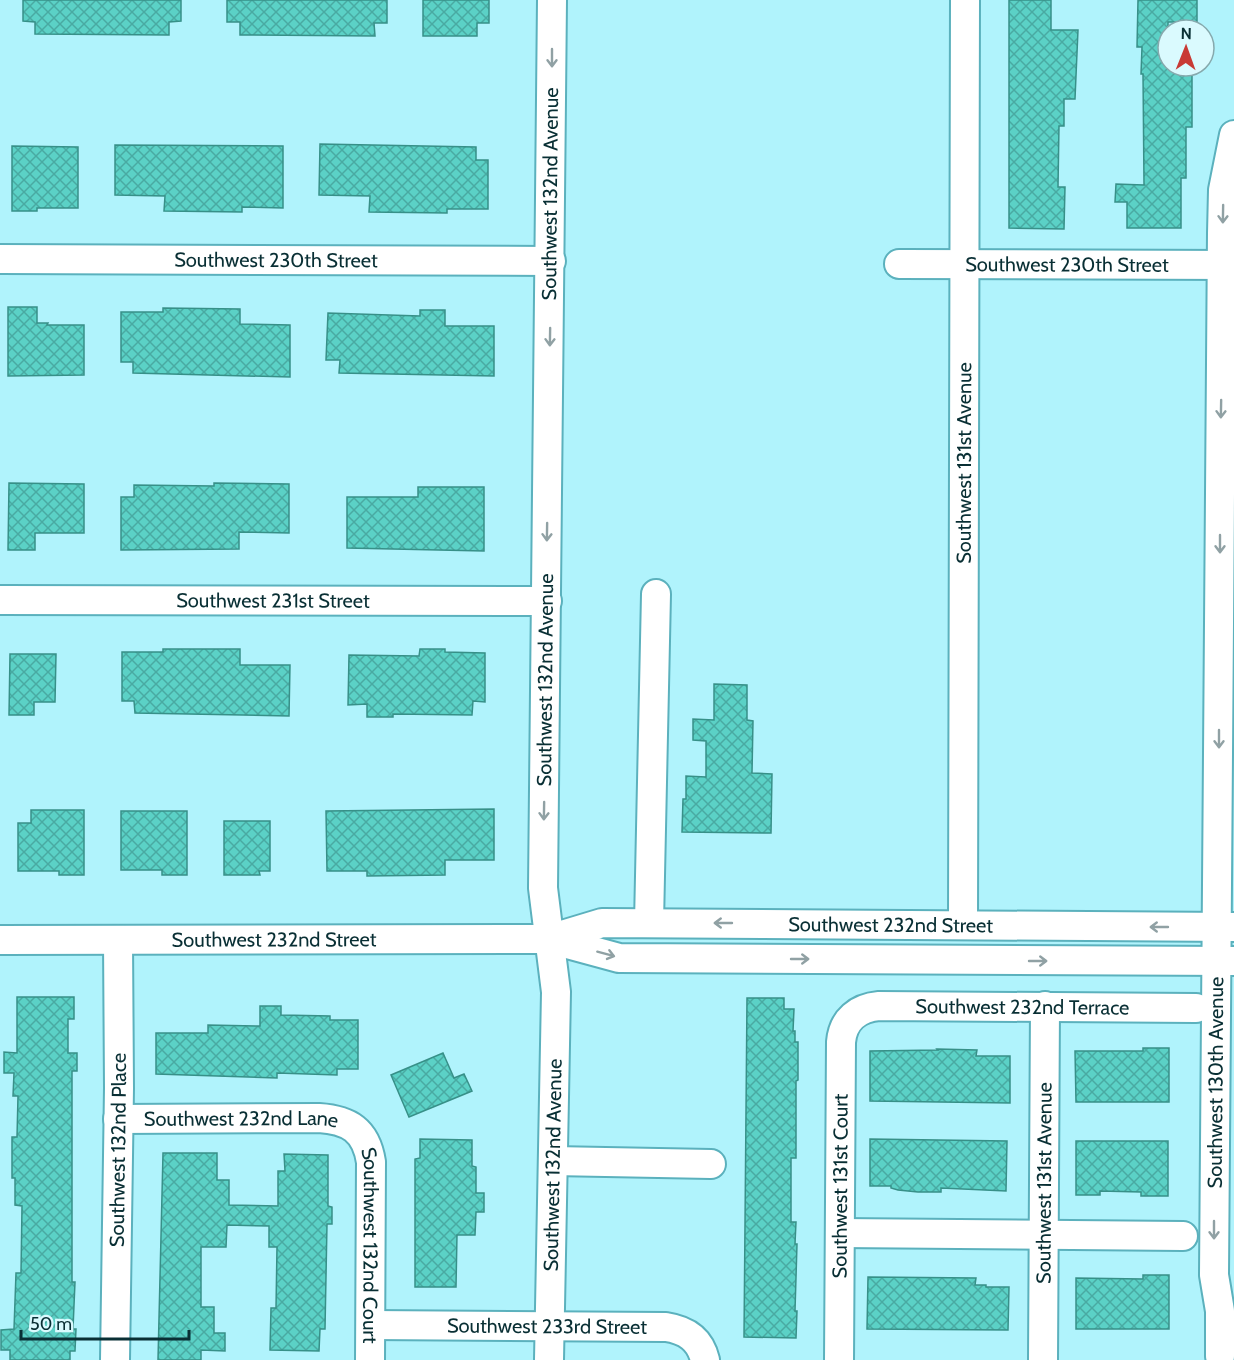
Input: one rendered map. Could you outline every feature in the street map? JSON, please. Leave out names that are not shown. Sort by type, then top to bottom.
[{"type":"street","name":"Southwest 132nd Avenue","points":[[549,1360],[556,992],[543,888],[552,0]]},
{"type":"street","name":"Southwest 131st Avenue","points":[[963,925],[965,0]]},
{"type":"street","name":"Southwest 130th Avenue","points":[[1211,1358],[1220,1311],[1214,1275],[1215,1001],[1226,961],[1228,266],[1223,190],[1234,135]]},
{"type":"street","name":"Southwest 230th Street","points":[[0,259],[550,261]]},
{"type":"street","name":"Southwest 230th Street","points":[[899,264],[1228,266]]},
{"type":"street","points":[[649,923],[656,594]]},
{"type":"street","name":"Southwest 231st Street","points":[[0,600],[547,601]]},
{"type":"street","name":"Southwest 232nd Street","points":[[549,939],[602,923],[1226,927]]},
{"type":"street","name":"Southwest 232nd Street","points":[[0,940],[549,939],[619,958],[1226,961]]},
{"type":"street","name":"Southwest 132nd Place","points":[[115,1360],[118,940]]},
{"type":"street","name":"Southwest 232nd Terrace","points":[[852,1016],[863,1009],[879,1006],[1196,1008]]},
{"type":"street","name":"Southwest 131st Avenue","points":[[1043,1360],[1045,1006]]},
{"type":"street","name":"Southwest 131st Court","points":[[839,1360],[841,1042],[843,1030],[852,1016]]},
{"type":"street","name":"Southwest 232nd Lane","points":[[118,1119],[319,1118],[342,1121],[352,1126],[360,1134]]},
{"type":"street","name":"Southwest 132nd Court","points":[[360,1134],[366,1142],[371,1162],[370,1360]]},
{"type":"street","points":[[553,1161],[711,1164]]},
{"type":"street","points":[[840,1233],[1183,1236]]},
{"type":"street","name":"Southwest 233rd Street","points":[[371,1325],[677,1329],[692,1336],[703,1352],[705,1360]]},
{"type":"building","points":[[23,0],[181,0],[181,21],[169,22],[169,35],[35,34],[35,22],[23,21]]},
{"type":"building","points":[[227,0],[387,0],[387,23],[374,23],[375,36],[240,35],[240,22],[227,22]]},
{"type":"building","points":[[423,0],[489,0],[489,23],[477,23],[477,36],[423,36]]},
{"type":"building","points":[[1009,0],[1051,0],[1051,30],[1078,30],[1075,99],[1064,99],[1064,126],[1059,126],[1058,187],[1065,187],[1064,229],[1009,228]]},
{"type":"building","points":[[1138,0],[1197,0],[1197,18],[1156,18],[1156,78],[1192,78],[1192,127],[1186,127],[1186,178],[1181,178],[1181,228],[1127,228],[1127,202],[1115,202],[1116,184],[1144,185],[1142,47],[1137,47]]},
{"type":"building","points":[[320,144],[476,147],[476,160],[488,160],[488,209],[447,209],[447,213],[369,212],[370,196],[319,195]]},
{"type":"building","points":[[115,145],[283,146],[283,208],[242,207],[242,212],[164,211],[165,196],[115,195]]},
{"type":"building","points":[[12,146],[78,147],[78,208],[37,208],[37,211],[12,211]]},
{"type":"building","points":[[8,307],[37,307],[37,323],[84,325],[84,375],[8,376]]},
{"type":"building","points":[[163,308],[240,309],[240,324],[290,325],[290,377],[133,373],[133,362],[121,362],[121,312],[163,312]]},
{"type":"building","points":[[420,310],[445,310],[445,326],[494,326],[494,376],[339,373],[340,360],[326,360],[328,313],[420,316]]},
{"type":"building","points":[[9,483],[84,484],[84,533],[35,533],[35,550],[8,550]]},
{"type":"building","points":[[214,483],[289,484],[289,533],[239,532],[239,549],[121,550],[121,497],[134,497],[134,485],[214,486]]},
{"type":"building","points":[[418,487],[484,487],[484,551],[347,548],[347,497],[418,497]]},
{"type":"building","points":[[163,649],[240,649],[240,665],[290,665],[289,716],[135,713],[134,701],[122,701],[122,652],[163,652]]},
{"type":"building","points":[[420,649],[485,653],[485,702],[473,701],[472,715],[393,714],[393,717],[367,717],[367,704],[348,705],[349,655],[419,656]]},
{"type":"building","points":[[10,654],[56,654],[55,702],[34,702],[34,715],[9,715]]},
{"type":"building","points":[[714,684],[747,685],[747,720],[753,721],[752,773],[772,774],[771,833],[682,832],[686,776],[706,777],[706,741],[693,740],[693,719],[714,720]]},
{"type":"building","points":[[494,809],[494,860],[445,860],[445,875],[367,876],[367,871],[327,871],[326,811]]},
{"type":"building","points":[[31,810],[84,810],[84,875],[59,875],[59,871],[18,871],[18,823],[31,823]]},
{"type":"building","points":[[121,811],[187,811],[187,875],[162,875],[162,870],[121,870]]},
{"type":"building","points":[[224,821],[270,821],[270,871],[259,871],[260,875],[224,875]]},
{"type":"building","points":[[17,997],[74,997],[74,1019],[68,1019],[68,1053],[77,1053],[77,1071],[72,1071],[72,1282],[75,1282],[73,1329],[76,1329],[75,1351],[70,1351],[70,1360],[10,1360],[10,1350],[1,1350],[1,1330],[14,1329],[16,1273],[21,1273],[22,1206],[15,1205],[15,1178],[12,1178],[12,1137],[17,1137],[18,1096],[13,1096],[14,1073],[4,1073],[4,1052],[17,1053]]},
{"type":"building","points":[[747,998],[784,998],[784,1009],[794,1009],[793,1031],[795,1031],[795,1042],[798,1042],[798,1080],[796,1081],[796,1158],[791,1158],[791,1222],[796,1222],[795,1244],[797,1244],[796,1338],[744,1337]]},
{"type":"building","points":[[260,1006],[281,1006],[281,1015],[330,1016],[330,1020],[358,1020],[358,1069],[337,1069],[337,1075],[277,1073],[277,1078],[156,1074],[156,1033],[208,1033],[208,1025],[260,1026]]},
{"type":"building","points":[[1143,1048],[1169,1048],[1169,1102],[1076,1102],[1075,1051],[1143,1051]]},
{"type":"building","points":[[977,1050],[976,1056],[1010,1056],[1010,1103],[870,1101],[870,1051]]},
{"type":"building","points":[[443,1053],[454,1078],[464,1074],[472,1091],[409,1117],[391,1075]]},
{"type":"building","points":[[420,1139],[472,1140],[472,1166],[476,1167],[476,1193],[484,1193],[484,1212],[476,1212],[475,1235],[457,1235],[456,1287],[415,1287],[415,1159],[420,1158]]},
{"type":"building","points":[[870,1139],[1007,1141],[1006,1191],[941,1188],[941,1192],[918,1192],[898,1190],[891,1186],[870,1186]]},
{"type":"building","points":[[1076,1141],[1168,1141],[1168,1196],[1141,1196],[1141,1192],[1100,1191],[1100,1195],[1076,1195]]},
{"type":"building","points":[[163,1153],[217,1153],[217,1180],[229,1180],[229,1205],[278,1206],[278,1171],[285,1171],[284,1154],[328,1155],[328,1206],[332,1207],[332,1224],[327,1224],[325,1329],[320,1329],[319,1351],[270,1350],[271,1308],[276,1308],[277,1247],[269,1247],[269,1226],[227,1225],[226,1247],[201,1247],[201,1307],[214,1307],[214,1333],[225,1333],[225,1351],[201,1350],[201,1360],[158,1360]]},
{"type":"building","points":[[1143,1275],[1169,1275],[1169,1329],[1076,1329],[1076,1278],[1143,1279]]},
{"type":"building","points":[[868,1277],[976,1278],[975,1285],[1009,1287],[1008,1330],[867,1329]]}]
